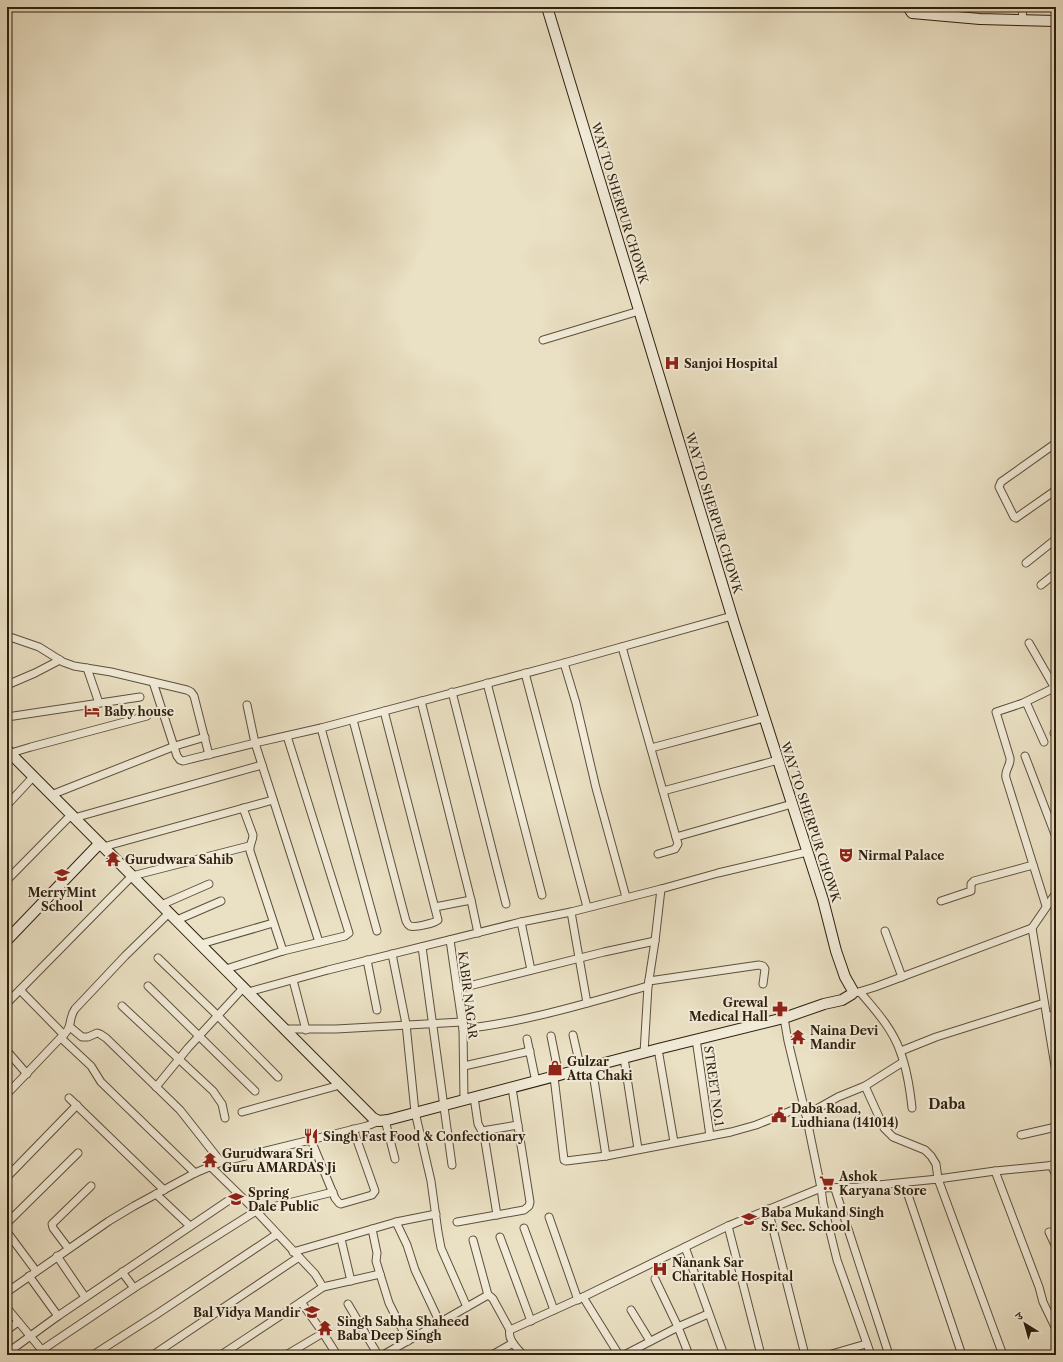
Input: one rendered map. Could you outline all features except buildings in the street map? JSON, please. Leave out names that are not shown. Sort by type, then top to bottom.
[{"type":"street","name":"WAY TO SHERPUR CHOWK","points":[[547,7],[732,616],[823,900],[836,952],[845,977],[853,991],[856,993]]},
{"type":"street","points":[[908,7],[912,13],[980,19],[1056,21]]},
{"type":"street","points":[[1022,20],[1023,7]]},
{"type":"street","points":[[543,340],[638,310]]},
{"type":"street","points":[[1056,443],[1001,482],[999,487],[1014,517],[1016,518],[1056,490]]},
{"type":"street","points":[[1026,563],[1056,539]]},
{"type":"street","points":[[1041,585],[1056,573]]},
{"type":"street","points":[[153,682],[178,758],[181,761],[353,720],[732,616]]},
{"type":"street","points":[[7,636],[39,647],[60,660],[74,666],[111,672],[191,692],[194,696],[209,755]]},
{"type":"street","points":[[1029,643],[1055,688],[1026,702],[996,712],[1010,758],[1010,764],[1005,772],[1005,775],[1046,906]]},
{"type":"street","points":[[622,647],[678,844],[675,849],[658,854]]},
{"type":"street","points":[[7,685],[60,660]]},
{"type":"street","points":[[564,663],[576,703],[596,788],[626,897]]},
{"type":"street","points":[[87,668],[99,703]]},
{"type":"street","points":[[525,673],[587,907]]},
{"type":"street","points":[[486,683],[542,895]]},
{"type":"street","points":[[452,692],[506,904]]},
{"type":"street","points":[[7,718],[140,697]]},
{"type":"street","points":[[420,701],[471,900],[478,933]]},
{"type":"street","points":[[1026,702],[1044,742]]},
{"type":"street","points":[[247,705],[255,743],[319,942]]},
{"type":"street","points":[[353,720],[408,924],[412,926],[437,922],[438,920],[435,907],[384,711]]},
{"type":"street","points":[[147,716],[31,746],[8,754],[51,794],[373,1118],[382,1120]]},
{"type":"street","points":[[651,748],[764,718]]},
{"type":"street","points":[[321,728],[377,931]]},
{"type":"street","points":[[226,969],[283,951],[347,936],[349,931],[287,736]]},
{"type":"street","points":[[51,794],[175,746],[205,737]]},
{"type":"street","points":[[1024,756],[1056,837]]},
{"type":"street","points":[[663,791],[778,760]]},
{"type":"street","points":[[7,880],[73,816],[262,765]]},
{"type":"street","points":[[7,805],[33,777]]},
{"type":"street","points":[[7,940],[101,845],[273,800]]},
{"type":"street","points":[[676,837],[792,804]]},
{"type":"street","points":[[243,808],[253,834],[253,838],[249,846],[250,851],[283,951]]},
{"type":"street","points":[[7,1003],[132,876],[249,846]]},
{"type":"street","points":[[156,1086],[217,1015],[246,990],[293,980],[521,922],[571,912],[718,873],[807,852]]},
{"type":"street","points":[[941,901],[971,891],[974,881],[1033,865]]},
{"type":"street","points":[[161,905],[209,884]]},
{"type":"street","points":[[644,1053],[649,983],[661,889]]},
{"type":"street","points":[[7,1292],[68,1248],[109,1221],[156,1194],[210,1166],[367,1126],[382,1120],[556,1077],[696,1039],[784,1018],[824,1004],[842,1000],[856,993],[1032,928],[1056,893]]},
{"type":"street","points":[[435,907],[471,900]]},
{"type":"street","points":[[7,1094],[63,1036],[70,1027],[70,1018],[75,1009],[125,956],[173,917],[221,901]]},
{"type":"street","points":[[571,912],[587,1003]]},
{"type":"street","points":[[521,922],[531,970]]},
{"type":"street","points":[[200,944],[273,923]]},
{"type":"street","points":[[1032,928],[1056,1072]]},
{"type":"street","points":[[885,931],[902,977]]},
{"type":"street","name":"KABIR NAGAR","points":[[450,940],[463,1026],[464,1066],[469,1099],[484,1137],[497,1215]]},
{"type":"street","points":[[457,989],[580,958],[655,942]]},
{"type":"street","points":[[422,948],[452,1165]]},
{"type":"street","points":[[392,954],[406,1024],[415,1112],[431,1181],[441,1248],[467,1307]]},
{"type":"street","points":[[158,958],[278,1077]]},
{"type":"street","points":[[367,960],[377,1010]]},
{"type":"street","points":[[285,1029],[306,1030],[406,1024],[463,1026],[507,1023],[587,1003],[649,983],[759,965],[765,968],[763,984]]},
{"type":"street","points":[[293,980],[306,1030]]},
{"type":"street","points":[[148,986],[255,1091]]},
{"type":"street","points":[[20,990],[89,1063],[101,1082],[195,1173]]},
{"type":"street","points":[[856,993],[887,1024],[900,1051],[909,1086],[912,1108]]},
{"type":"street","points":[[900,1051],[943,1035],[1044,1003]]},
{"type":"street","points":[[122,1006],[217,1094],[222,1104],[225,1118]]},
{"type":"street","points":[[1047,1017],[1056,1014]]},
{"type":"street","points":[[784,1018],[806,1115],[823,1203],[837,1260],[871,1355]]},
{"type":"street","points":[[70,1027],[82,1037],[88,1037],[96,1033],[100,1034],[180,1110],[221,1162]]},
{"type":"street","points":[[573,1034],[581,1070]]},
{"type":"street","points":[[551,1036],[564,1160],[568,1161],[606,1156],[710,1136],[756,1125],[803,1106]]},
{"type":"street","points":[[527,1039],[536,1082]]},
{"type":"street","name":"STREET NO.1","points":[[696,1039],[710,1136]]},
{"type":"street","points":[[658,1049],[674,1142]]},
{"type":"street","points":[[7,1051],[27,1074]]},
{"type":"street","points":[[464,1066],[530,1051]]},
{"type":"street","points":[[624,1058],[638,1149]]},
{"type":"street","points":[[806,1115],[838,1097],[865,1086],[903,1062]]},
{"type":"street","points":[[592,1067],[606,1156]]},
{"type":"street","points":[[242,1112],[340,1085]]},
{"type":"street","points":[[865,1086],[884,1128],[893,1137],[928,1153],[934,1159],[938,1179],[1003,1355]]},
{"type":"street","points":[[457,1222],[524,1210],[527,1209],[530,1202],[512,1088]]},
{"type":"street","points":[[69,1098],[78,1105],[164,1190]]},
{"type":"street","points":[[7,1177],[78,1105]]},
{"type":"street","points":[[382,1120],[395,1159]]},
{"type":"street","points":[[482,1131],[518,1125]]},
{"type":"street","points":[[1021,1135],[1056,1127]]},
{"type":"street","points":[[311,1140],[332,1192],[337,1202],[341,1204],[372,1195],[375,1191],[353,1129]]},
{"type":"street","points":[[7,1223],[78,1153]]},
{"type":"street","points":[[510,1330],[580,1298],[728,1226],[821,1188],[835,1189],[904,1183],[1054,1165],[1056,1175]]},
{"type":"street","points":[[210,1166],[256,1211],[315,1274],[323,1287]]},
{"type":"street","points":[[995,1171],[1039,1287],[1043,1302],[1056,1329]]},
{"type":"street","points":[[904,1183],[962,1355]]},
{"type":"street","points":[[68,1248],[53,1228],[52,1224],[91,1186]]},
{"type":"street","points":[[835,1189],[888,1355]]},
{"type":"street","points":[[7,1308],[44,1353],[134,1288],[256,1211],[332,1192]]},
{"type":"street","points":[[156,1194],[190,1226]]},
{"type":"street","points":[[7,1353],[85,1297],[238,1194]]},
{"type":"street","points":[[768,1209],[805,1355]]},
{"type":"street","points":[[293,1252],[396,1222],[436,1214]]},
{"type":"street","points":[[549,1217],[580,1298],[618,1355]]},
{"type":"street","points":[[396,1222],[407,1245],[415,1270],[440,1323]]},
{"type":"street","points":[[728,1226],[761,1355]]},
{"type":"street","points":[[524,1228],[554,1310]]},
{"type":"street","points":[[372,1229],[377,1253],[376,1261],[389,1303],[408,1341]]},
{"type":"street","points":[[7,1232],[36,1271]]},
{"type":"street","points":[[1048,1232],[1056,1247]]},
{"type":"street","points":[[93,1355],[277,1234]]},
{"type":"street","points":[[500,1237],[531,1321]]},
{"type":"street","points":[[341,1239],[351,1281]]},
{"type":"street","points":[[473,1240],[488,1295],[493,1299],[510,1330],[509,1335],[513,1343],[522,1355]]},
{"type":"street","points":[[684,1247],[724,1355]]},
{"type":"street","points":[[57,1256],[85,1297]]},
{"type":"street","points":[[153,1355],[299,1257]]},
{"type":"street","points":[[122,1272],[134,1288]]},
{"type":"street","points":[[221,1355],[323,1287],[380,1274]]},
{"type":"street","points":[[29,1276],[58,1316]]},
{"type":"street","points":[[655,1278],[678,1327],[689,1355]]},
{"type":"street","points":[[383,1355],[488,1295]]},
{"type":"street","points":[[301,1302],[337,1355]]},
{"type":"street","points":[[348,1304],[378,1355]]},
{"type":"street","points":[[631,1310],[650,1341]]},
{"type":"street","points":[[626,1354],[678,1327],[708,1314]]},
{"type":"street","points":[[7,1330],[18,1322]]},
{"type":"street","points":[[286,1355],[323,1333]]},
{"type":"street","points":[[492,1355],[513,1343]]},
{"type":"street","points":[[828,1355],[866,1344]]},
{"type":"place","name":"Sanjoi Hospital","points":[[672,363]]},
{"type":"place","name":"Baby house","points":[[92,711]]},
{"type":"place","name":"Nirmal Palace","points":[[846,855]]},
{"type":"place","name":"Gurudwara Sahib","points":[[113,859]]},
{"type":"place","name":"MerryMint School","points":[[62,875]]},
{"type":"place","name":"Grewal Medical Hall","points":[[780,1009]]},
{"type":"place","name":"Naina Devi Mandir","points":[[798,1037]]},
{"type":"place","name":"Gulzar Atta Chaki","points":[[555,1068]]},
{"type":"place","name":"Daba Road, Ludhiana (141014)","points":[[779,1115]]},
{"type":"place","name":"Singh Fast Food & Confectionary","points":[[311,1136]]},
{"type":"place","name":"Gurudwara Sri Guru AMARDAS Ji","points":[[210,1160]]},
{"type":"place","name":"Ashok Karyana Store","points":[[827,1183]]},
{"type":"place","name":"Spring Dale Public","points":[[236,1199]]},
{"type":"place","name":"Baba Mukand Singh Sr. Sec. School","points":[[749,1219]]},
{"type":"place","name":"Nanank Sar Charitable Hospital","points":[[660,1269]]},
{"type":"place","name":"Bal Vidya Mandir","points":[[312,1312]]},
{"type":"place","name":"Singh Sabha Shaheed Baba Deep Singh","points":[[325,1328]]},
{"type":"district","name":"Daba","points":[[947,1104]]}]
